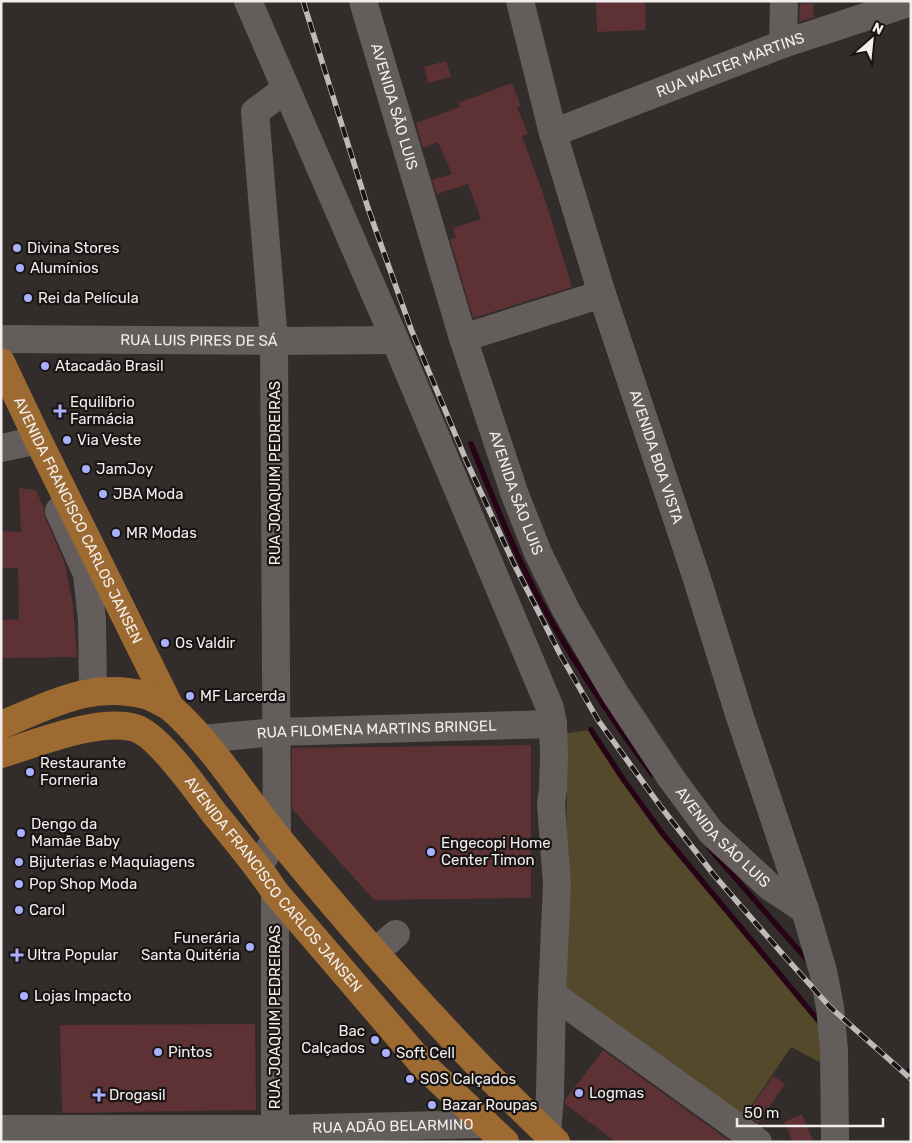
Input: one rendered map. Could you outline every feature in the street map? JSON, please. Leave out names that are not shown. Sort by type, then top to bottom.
[{"type":"main road","name":"AVENIDA FRANCISCO CARLOS JANSEN","points":[[1,362],[33,442],[170,707]]},
{"type":"main road","name":"AVENIDA FRANCISCO CARLOS JANSEN","points":[[93,691],[146,695],[170,707],[184,719],[202,738],[277,837],[445,1032],[552,1138]]},
{"type":"main road","points":[[1,725],[70,696],[93,691]]},
{"type":"main road","name":"AVENIDA FRANCISCO CARLOS JANSEN","points":[[1,754],[79,730],[100,727],[134,727],[142,731],[155,741],[176,764],[258,867],[275,892],[425,1066],[496,1133]]},
{"type":"street","points":[[248,1],[395,340],[550,708],[553,724],[553,789],[550,804],[556,885],[550,1096],[552,1138]]},
{"type":"street","name":"AVENIDA SÃO LUIS","points":[[363,1],[463,338],[538,554],[566,610],[610,684],[671,778],[711,832],[769,886],[805,910]]},
{"type":"street","name":"AVENIDA BOA VISTA","points":[[520,1],[553,133],[602,294],[697,579],[743,726],[805,910],[823,971],[830,1007],[834,1050],[835,1142]]},
{"type":"street","points":[[783,44],[784,1]]},
{"type":"street","name":"RUA WALTER MARTINS","points":[[553,133],[783,44],[911,2]]},
{"type":"street","name":"RUA JOAQUIM PEDREIRAS","points":[[277,837],[274,341],[255,112],[286,89]]},
{"type":"street","points":[[463,338],[602,294]]},
{"type":"street","name":"RUA LUIS PIRES DE SÁ","points":[[1,339],[395,340]]},
{"type":"street","points":[[1,448],[33,442],[87,574],[92,620],[93,691]]},
{"type":"street","name":"RUA FILOMENA MARTINS BRINGEL","points":[[202,738],[276,732],[553,724]]},
{"type":"street","points":[[258,867],[277,837]]},
{"type":"street","name":"RUA JOAQUIM PEDREIRAS","points":[[275,892],[275,1135]]},
{"type":"street","points":[[375,952],[396,934]]},
{"type":"street","points":[[552,994],[758,1142]]},
{"type":"street","name":"RUA ADÃO BELARMINO","points":[[1,1129],[275,1135],[496,1133]]},
{"type":"shaded area","points":[[591,730],[662,833],[823,1026],[821,1063],[791,1047],[743,1118],[566,991],[567,733]]},
{"type":"building","points":[[596,1],[645,1],[646,30],[597,32]]},
{"type":"building","points":[[813,3],[814,17],[799,22],[800,4]]},
{"type":"building","points":[[446,61],[451,77],[428,83],[424,67]]},
{"type":"building","points":[[512,83],[521,106],[517,107],[528,134],[522,136],[543,193],[572,287],[473,318],[450,239],[456,238],[453,228],[481,219],[468,184],[437,194],[432,180],[452,174],[438,142],[423,148],[416,123],[460,107],[458,103]]},
{"type":"building","points":[[19,488],[36,490],[65,564],[73,605],[77,657],[1,658],[1,620],[19,619],[18,568],[1,568],[1,531],[21,532]]},
{"type":"building","name":"Engecopi Home Center Timon","points":[[531,745],[531,898],[374,900],[292,809],[292,748]]},
{"type":"building","name":"Pintos","points":[[255,1024],[256,1110],[62,1113],[60,1025]]},
{"type":"building","points":[[603,1050],[731,1142],[616,1142],[565,1104],[565,1100]]},
{"type":"building","points":[[773,1076],[785,1084],[758,1123],[746,1114]]},
{"type":"building","points":[[802,1114],[814,1142],[793,1142],[784,1122]]},
{"type":"waterway","points":[[471,444],[516,552],[536,593],[566,647],[617,725],[652,774]]},
{"type":"waterway","points":[[591,730],[662,833],[822,1025]]},
{"type":"waterway","points":[[710,849],[809,962]]},
{"type":"railway","points":[[303,1],[368,208],[411,329],[466,460],[514,564],[560,654],[598,720],[661,807],[714,875],[830,1007],[911,1079]]},
{"type":"place","name":"Divina Stores","points":[[17,248]]},
{"type":"place","name":"Alumínios","points":[[20,268]]},
{"type":"place","name":"Rei da Película","points":[[28,298]]},
{"type":"place","name":"Atacadão Brasil","points":[[45,366]]},
{"type":"place","name":"Equilíbrio Farmácia","points":[[60,411]]},
{"type":"place","name":"Via Veste","points":[[67,440]]},
{"type":"place","name":"JamJoy","points":[[86,469]]},
{"type":"place","name":"JBA Moda","points":[[103,494]]},
{"type":"place","name":"MR Modas","points":[[116,533]]},
{"type":"place","name":"Os Valdir","points":[[165,643]]},
{"type":"place","name":"MF Larcerda","points":[[190,696]]},
{"type":"place","name":"Restaurante Forneria","points":[[30,772]]},
{"type":"place","name":"Dengo da Mamãe Baby","points":[[21,833]]},
{"type":"place","name":"Engecopi Home Center Timon","points":[[431,852]]},
{"type":"place","name":"Bijuterias e Maquiagens","points":[[19,862]]},
{"type":"place","name":"Pop Shop Moda","points":[[19,884]]},
{"type":"place","name":"Carol","points":[[19,910]]},
{"type":"place","name":"Funerária Santa Quitéria","points":[[250,947]]},
{"type":"place","name":"Ultra Popular","points":[[17,955]]},
{"type":"place","name":"Lojas Impacto","points":[[24,996]]},
{"type":"place","name":"Bac Calçados","points":[[375,1040]]},
{"type":"place","name":"Pintos","points":[[158,1052]]},
{"type":"place","name":"Soft Cell","points":[[386,1053]]},
{"type":"place","name":"SOS Calçados","points":[[410,1079]]},
{"type":"place","name":"Logmas","points":[[579,1093]]},
{"type":"place","name":"Drogasil","points":[[99,1095]]},
{"type":"place","name":"Bazar Roupas","points":[[432,1105]]}]
